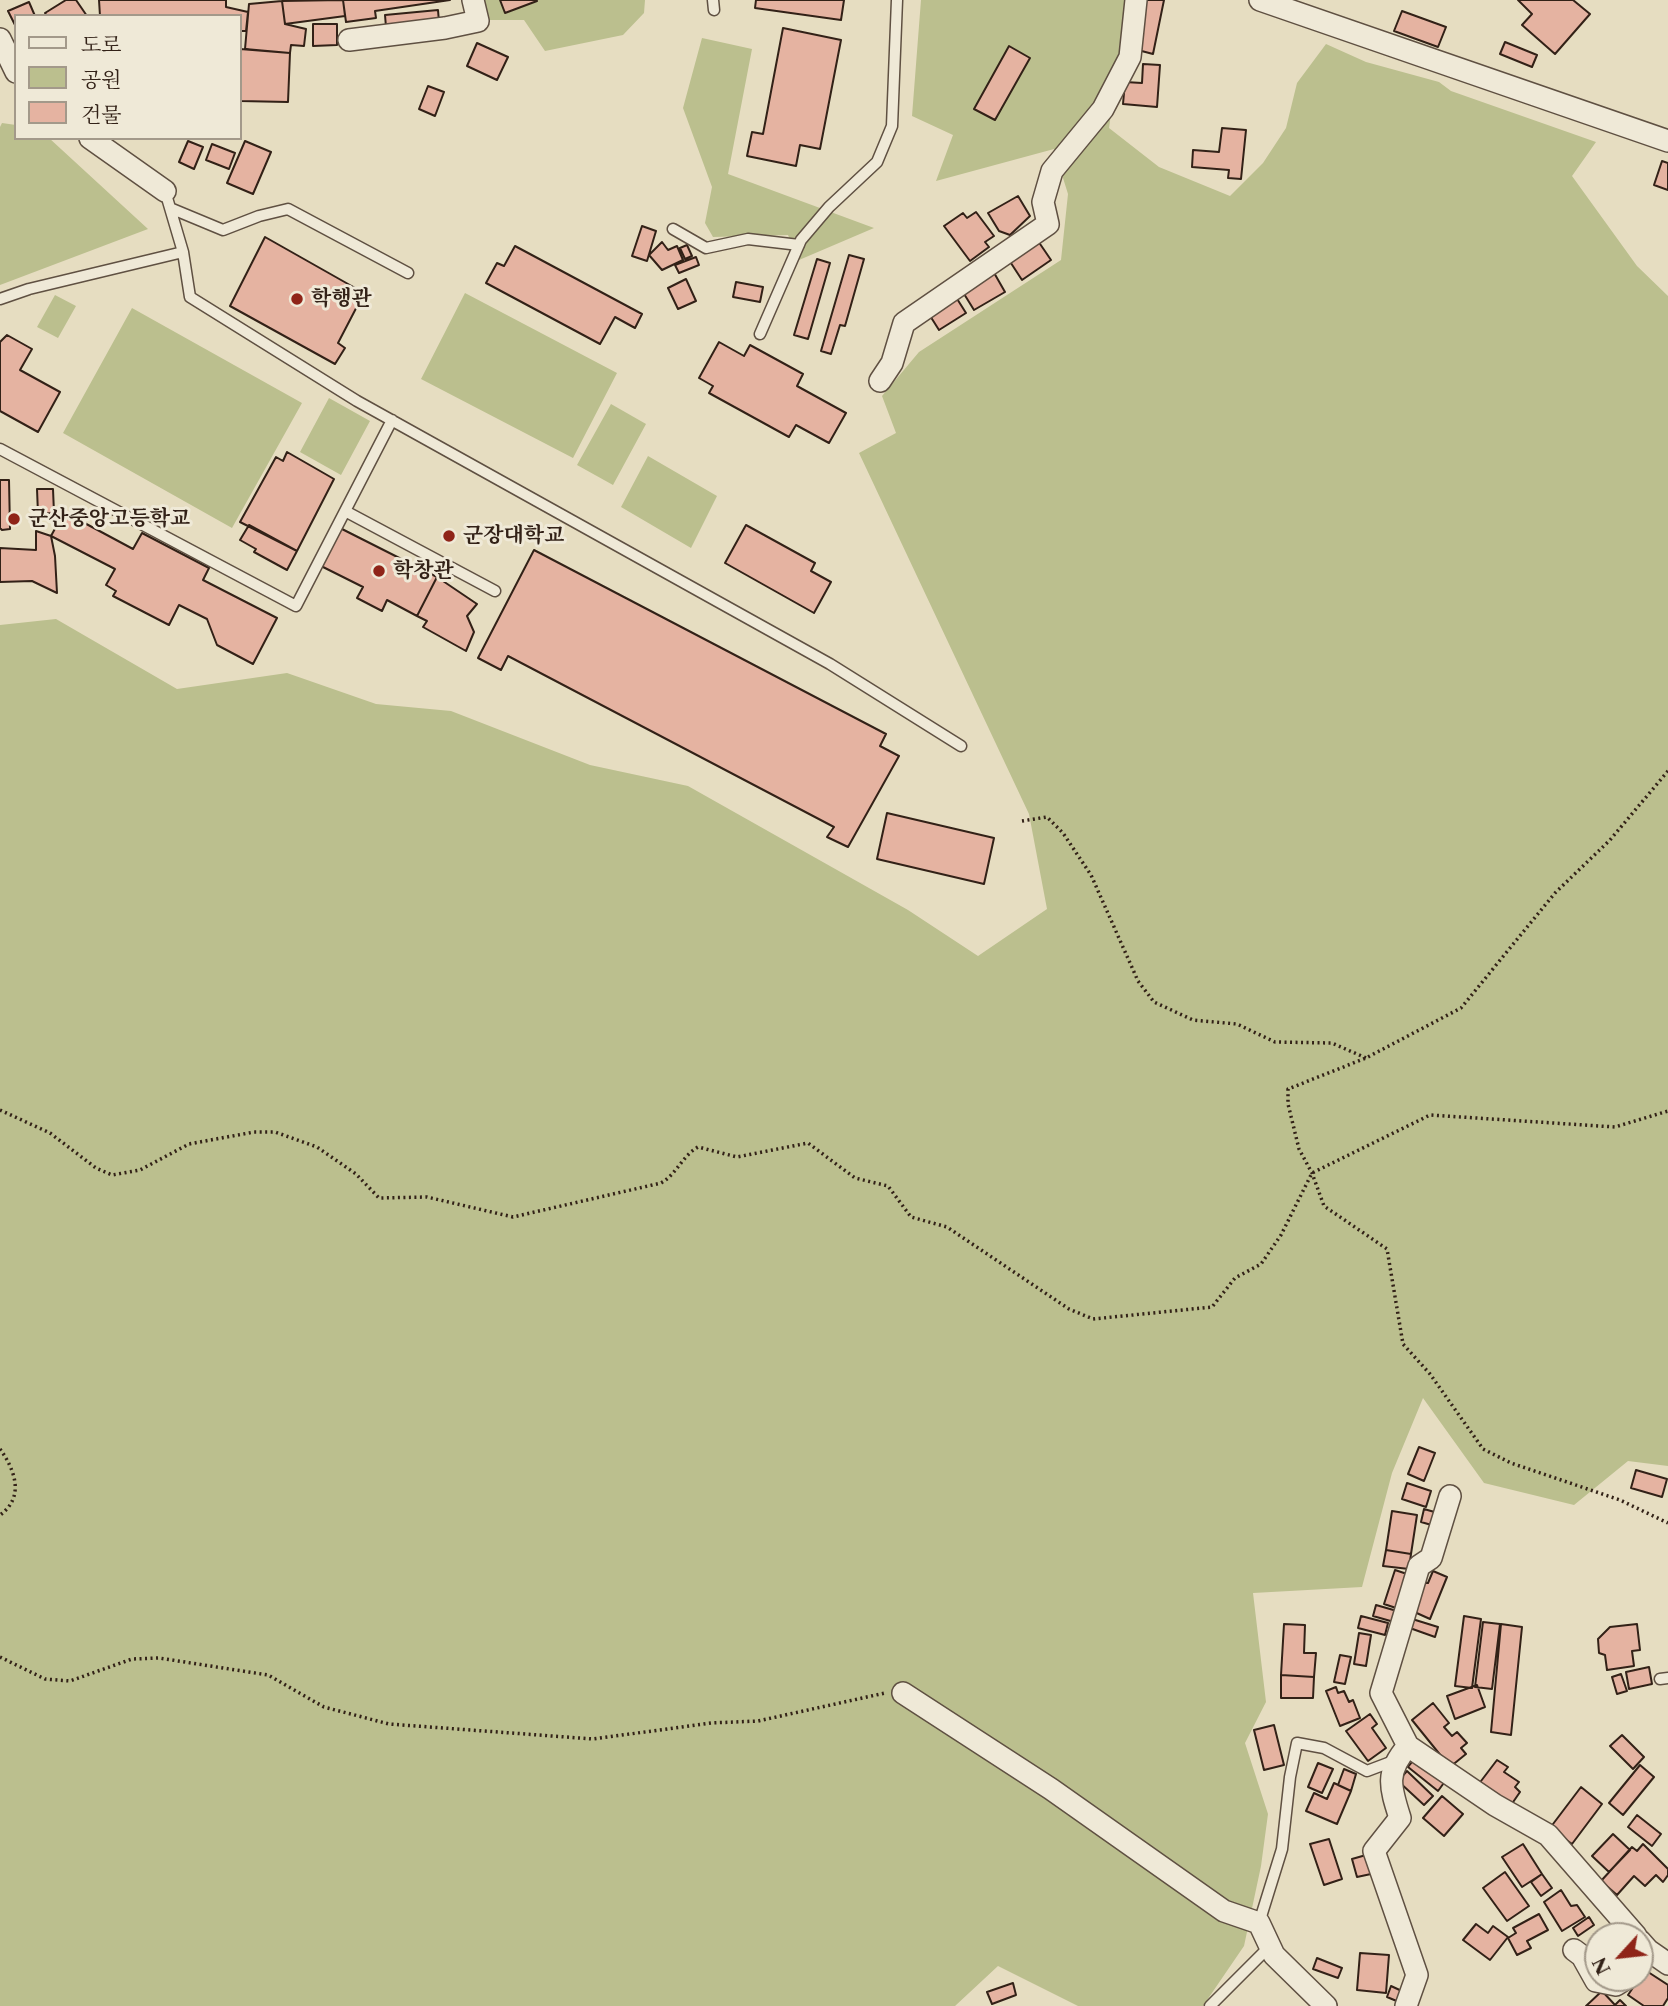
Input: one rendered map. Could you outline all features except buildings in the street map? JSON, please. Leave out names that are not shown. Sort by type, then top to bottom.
[{"type":"street","points":[[349,40],[445,28],[478,20],[473,0]]},
{"type":"street","points":[[880,381],[892,363],[904,323],[1048,224],[1044,202],[1052,171],[1102,109],[1130,57],[1136,0]]},
{"type":"street","points":[[1260,0],[1668,141]]},
{"type":"street","points":[[0,39],[14,68]]},
{"type":"street","points":[[93,140],[168,199]]},
{"type":"street","points":[[1406,2006],[1417,1975],[1374,1851],[1400,1818],[1390,1788],[1402,1753],[1381,1693],[1419,1566],[1431,1558],[1450,1496]]},
{"type":"street","points":[[903,1693],[1051,1789],[1223,1911],[1259,1923],[1275,1955],[1326,2006]]},
{"type":"street","points":[[1402,1753],[1548,1835],[1620,1922]]},
{"type":"street","points":[[1574,1950],[1584,1959]]},
{"type":"lane","points":[[760,334],[799,244],[829,207],[877,162],[892,126],[897,0]]},
{"type":"lane","points":[[168,199],[183,252],[190,297],[357,401],[806,650],[961,746]]},
{"type":"lane","points":[[168,199],[223,230],[259,216],[288,209],[408,273]]},
{"type":"lane","points":[[673,229],[706,248],[748,239],[799,244]]},
{"type":"lane","points":[[0,299],[29,289],[183,252]]},
{"type":"lane","points":[[0,449],[296,606],[392,420]]},
{"type":"lane","points":[[345,511],[495,591]]},
{"type":"lane","points":[[1259,1923],[1282,1849],[1290,1777],[1297,1743],[1324,1748],[1367,1771],[1402,1753]]},
{"type":"lane","points":[[1210,2006],[1270,1946]]},
{"type":"path","points":[[1668,771],[1610,840],[1555,893],[1461,1007],[1366,1058],[1288,1089],[1288,1104],[1299,1149],[1312,1173],[1324,1206],[1387,1249],[1403,1344],[1430,1374],[1483,1449],[1510,1462],[1620,1500],[1668,1523]]},
{"type":"path","points":[[1022,821],[1047,817],[1063,833],[1091,875],[1138,981],[1154,1002],[1193,1020],[1237,1024],[1275,1042],[1332,1043],[1366,1058]]},
{"type":"path","points":[[0,1110],[50,1133],[96,1168],[112,1175],[140,1170],[189,1144],[254,1132],[275,1132],[317,1147],[356,1174],[379,1198],[427,1198],[513,1217],[661,1183],[670,1177],[687,1153],[698,1147],[737,1157],[808,1143],[855,1178],[888,1186],[911,1217],[947,1227],[1069,1309],[1093,1319],[1212,1307],[1235,1278],[1261,1264],[1281,1236],[1312,1173],[1430,1115],[1615,1127],[1668,1111]]},
{"type":"path","points":[[0,1449],[9,1461],[16,1481],[12,1502],[0,1515]]},
{"type":"path","points":[[0,1657],[45,1679],[70,1681],[132,1659],[159,1658],[268,1675],[324,1707],[389,1724],[593,1739],[710,1723],[758,1721],[880,1693],[903,1693]]},
{"type":"green space","points":[[482,0],[645,0],[644,13],[623,35],[545,51],[524,20],[486,20]]},
{"type":"green space","points":[[921,0],[1127,0],[1109,128],[1159,167],[1230,196],[1263,163],[1286,128],[1297,83],[1326,44],[1366,62],[1439,82],[1451,91],[1596,142],[1572,176],[1637,266],[1668,296],[1668,1466],[1628,1461],[1574,1505],[1484,1483],[1423,1398],[1392,1473],[1362,1587],[1253,1593],[1266,1702],[1245,1743],[1268,1814],[1261,1866],[1244,1946],[1203,2006],[1078,2006],[998,1966],[955,2006],[0,2006],[0,625],[56,619],[177,689],[287,673],[376,704],[451,711],[590,765],[688,786],[908,910],[978,956],[1047,909],[1029,814],[859,453],[896,433],[882,396],[919,352],[1061,260],[1068,194],[1054,149],[936,181],[953,135],[912,116]]},
{"type":"green space","points":[[702,38],[752,49],[728,174],[874,228],[799,260],[788,235],[713,237],[705,223],[712,187],[683,108]]},
{"type":"green space","points":[[2,123],[14,125],[14,140],[51,140],[148,229],[0,285]]},
{"type":"green space","points":[[465,293],[617,373],[573,458],[421,379]]},
{"type":"green space","points":[[55,295],[76,306],[58,338],[37,327]]},
{"type":"green space","points":[[132,308],[302,403],[232,528],[63,433]]},
{"type":"green space","points":[[329,398],[370,421],[341,475],[300,452]]},
{"type":"green space","points":[[611,404],[646,424],[613,485],[577,465]]},
{"type":"green space","points":[[648,456],[717,496],[691,548],[621,507]]},
{"type":"place","name":"학행관","points":[[297,299]]},
{"type":"place","name":"군산중앙고등학교","points":[[14,519]]},
{"type":"place","name":"군장대학교","points":[[449,536]]},
{"type":"place","name":"학창관","points":[[379,571]]}]
